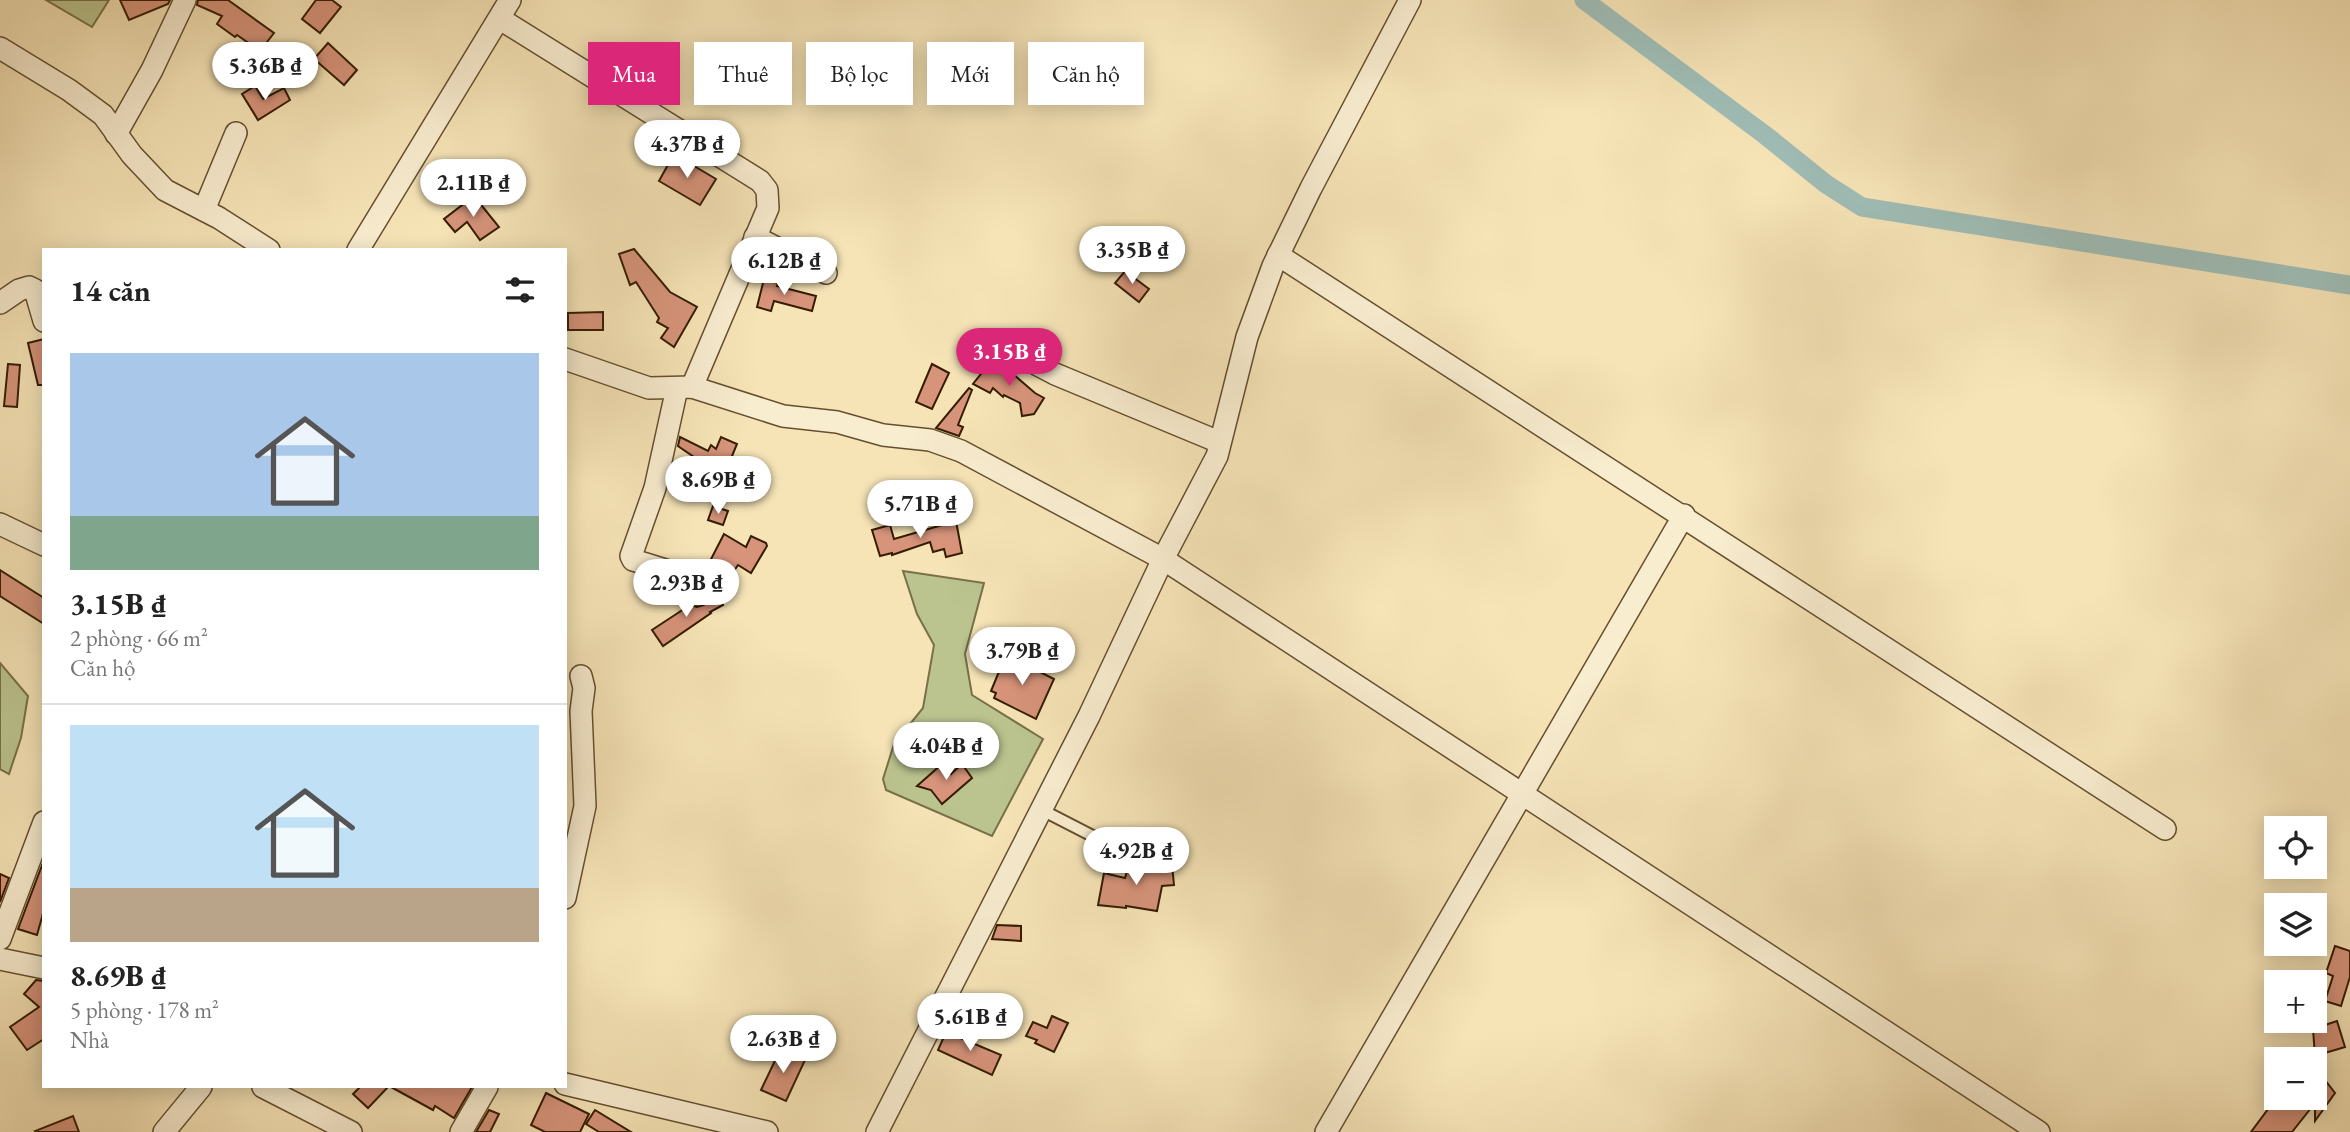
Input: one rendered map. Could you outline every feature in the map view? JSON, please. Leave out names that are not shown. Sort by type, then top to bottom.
[{"type":"street","points":[[116,134],[152,70],[185,0]]},
{"type":"street","points":[[359,248],[510,0]]},
{"type":"street","points":[[877,1132],[1042,810],[1163,559],[1217,456],[1247,337],[1278,255],[1410,0]]},
{"type":"street","points":[[500,19],[760,181],[767,190],[768,208],[684,388],[655,488],[631,556],[633,560],[688,577],[697,594]]},
{"type":"street","points":[[0,48],[69,90],[103,116],[132,155],[165,190],[204,210],[266,248]]},
{"type":"street","points":[[204,210],[236,133]]},
{"type":"street","points":[[755,237],[826,273]]},
{"type":"street","points":[[1278,255],[2165,829]]},
{"type":"street","points":[[0,303],[19,290],[29,287],[35,289],[42,314]]},
{"type":"street","points":[[567,360],[649,388],[684,388],[783,416],[838,422],[883,435],[930,440],[961,451],[1163,559],[2039,1132]]},
{"type":"street","points":[[1036,364],[1115,400],[1219,442]]},
{"type":"street","points":[[1326,1132],[1684,516]]},
{"type":"street","points":[[0,524],[42,544]]},
{"type":"street","points":[[567,889],[585,806],[581,712],[584,688],[581,676]]},
{"type":"street","points":[[0,939],[42,827]]},
{"type":"street","points":[[0,958],[42,968]]},
{"type":"street","points":[[567,1084],[767,1132]]},
{"type":"street","points":[[164,1132],[200,1088]]},
{"type":"street","points":[[265,1088],[351,1132]]},
{"type":"street","points":[[461,1132],[486,1088]]},
{"type":"lane","points":[[1042,810],[1116,848]]},
{"type":"green space","points":[[46,0],[109,0],[92,27]]},
{"type":"green space","points":[[903,571],[984,583],[965,654],[972,695],[1043,739],[992,836],[886,790],[883,779],[894,744],[923,708],[934,645],[917,614]]},
{"type":"green space","points":[[0,663],[28,696],[21,738],[9,774],[0,769]]},
{"type":"building","points":[[120,0],[170,0],[168,4],[129,20]]},
{"type":"building","points":[[198,0],[228,0],[274,33],[260,51],[217,24],[222,16],[197,5]]},
{"type":"building","points":[[316,0],[332,0],[341,7],[320,33],[302,19]]},
{"type":"building","points":[[328,43],[357,70],[344,85],[314,59]]},
{"type":"building","points":[[255,86],[263,99],[284,88],[290,100],[258,120],[242,94]]},
{"type":"building","points":[[674,154],[716,179],[700,205],[659,181]]},
{"type":"building","points":[[474,196],[499,227],[480,240],[467,222],[455,232],[444,219]]},
{"type":"building","points":[[634,249],[670,292],[697,307],[674,347],[661,338],[668,328],[657,322],[659,318],[636,282],[630,285],[619,254]]},
{"type":"building","points":[[1125,271],[1149,289],[1139,302],[1115,283]]},
{"type":"building","points":[[764,279],[778,283],[777,286],[816,296],[812,311],[774,301],[771,311],[757,307]]},
{"type":"building","points":[[603,312],[603,330],[568,330],[568,313]]},
{"type":"building","points":[[42,340],[42,385],[38,385],[28,343]]},
{"type":"building","points":[[998,361],[1044,398],[1034,414],[1022,416],[1020,403],[1004,395],[1003,397],[993,388],[990,393],[973,384],[989,364],[993,367]]},
{"type":"building","points":[[8,364],[20,365],[17,407],[4,406]]},
{"type":"building","points":[[932,364],[949,373],[932,409],[916,402]]},
{"type":"building","points":[[969,388],[972,390],[958,425],[963,427],[959,436],[936,428]]},
{"type":"building","points":[[680,437],[708,451],[711,445],[716,449],[721,437],[737,444],[732,456],[762,478],[756,489],[718,469],[716,472],[678,446]]},
{"type":"building","points":[[713,506],[728,511],[723,525],[708,520]]},
{"type":"building","points":[[956,521],[962,553],[946,557],[944,549],[933,552],[930,542],[892,555],[880,556],[872,530],[890,525],[894,539]]},
{"type":"building","points":[[724,534],[746,547],[751,536],[766,543],[767,546],[751,573],[738,565],[732,574],[710,561]]},
{"type":"building","points":[[0,570],[42,597],[42,623],[0,596]]},
{"type":"building","points":[[716,590],[723,605],[663,646],[652,630],[690,605],[704,605],[710,593]]},
{"type":"building","points":[[1011,655],[1054,679],[1036,719],[994,698],[996,693],[991,691],[998,674]]},
{"type":"building","points":[[942,764],[951,774],[962,764],[972,778],[942,804],[931,790],[917,786]]},
{"type":"building","points":[[1129,864],[1139,867],[1172,864],[1174,885],[1162,886],[1157,911],[1098,905],[1104,873],[1125,878]]},
{"type":"building","points":[[42,865],[42,917],[37,935],[18,929]]},
{"type":"building","points":[[0,874],[9,878],[0,902]]},
{"type":"building","points":[[997,925],[1021,926],[1021,941],[992,939]]},
{"type":"building","points":[[2335,946],[2350,951],[2350,977],[2341,1006],[2327,1002],[2333,976],[2327,973]]},
{"type":"building","points":[[36,980],[42,981],[42,1040],[27,1050],[10,1027],[39,1007],[24,994]]},
{"type":"building","points":[[1052,1016],[1068,1023],[1054,1052],[1026,1036],[1033,1022],[1047,1028]]},
{"type":"building","points":[[2337,1021],[2345,1047],[2327,1052],[2327,1047],[2314,1047],[2313,1033],[2327,1033],[2327,1024]]},
{"type":"building","points":[[946,1032],[1001,1055],[992,1075],[938,1050]]},
{"type":"building","points":[[781,1048],[805,1060],[786,1101],[761,1090]]},
{"type":"building","points":[[2327,1083],[2335,1093],[2327,1104]]},
{"type":"building","points":[[359,1088],[387,1088],[368,1108],[353,1094]]},
{"type":"building","points":[[393,1088],[471,1088],[454,1118],[435,1106],[433,1110]]},
{"type":"building","points":[[546,1093],[589,1114],[580,1132],[545,1132],[531,1125]]},
{"type":"building","points":[[489,1110],[499,1114],[490,1132],[476,1132]]},
{"type":"building","points":[[595,1110],[631,1132],[599,1132],[586,1124]]},
{"type":"building","points":[[2267,1110],[2309,1110],[2292,1132],[2251,1132]]},
{"type":"building","points":[[2315,1110],[2323,1110],[2315,1121]]},
{"type":"building","points":[[73,1116],[79,1132],[35,1131]]},
{"type":"waterway","points":[[1584,0],[1826,184],[1862,207],[2350,285]]}]
